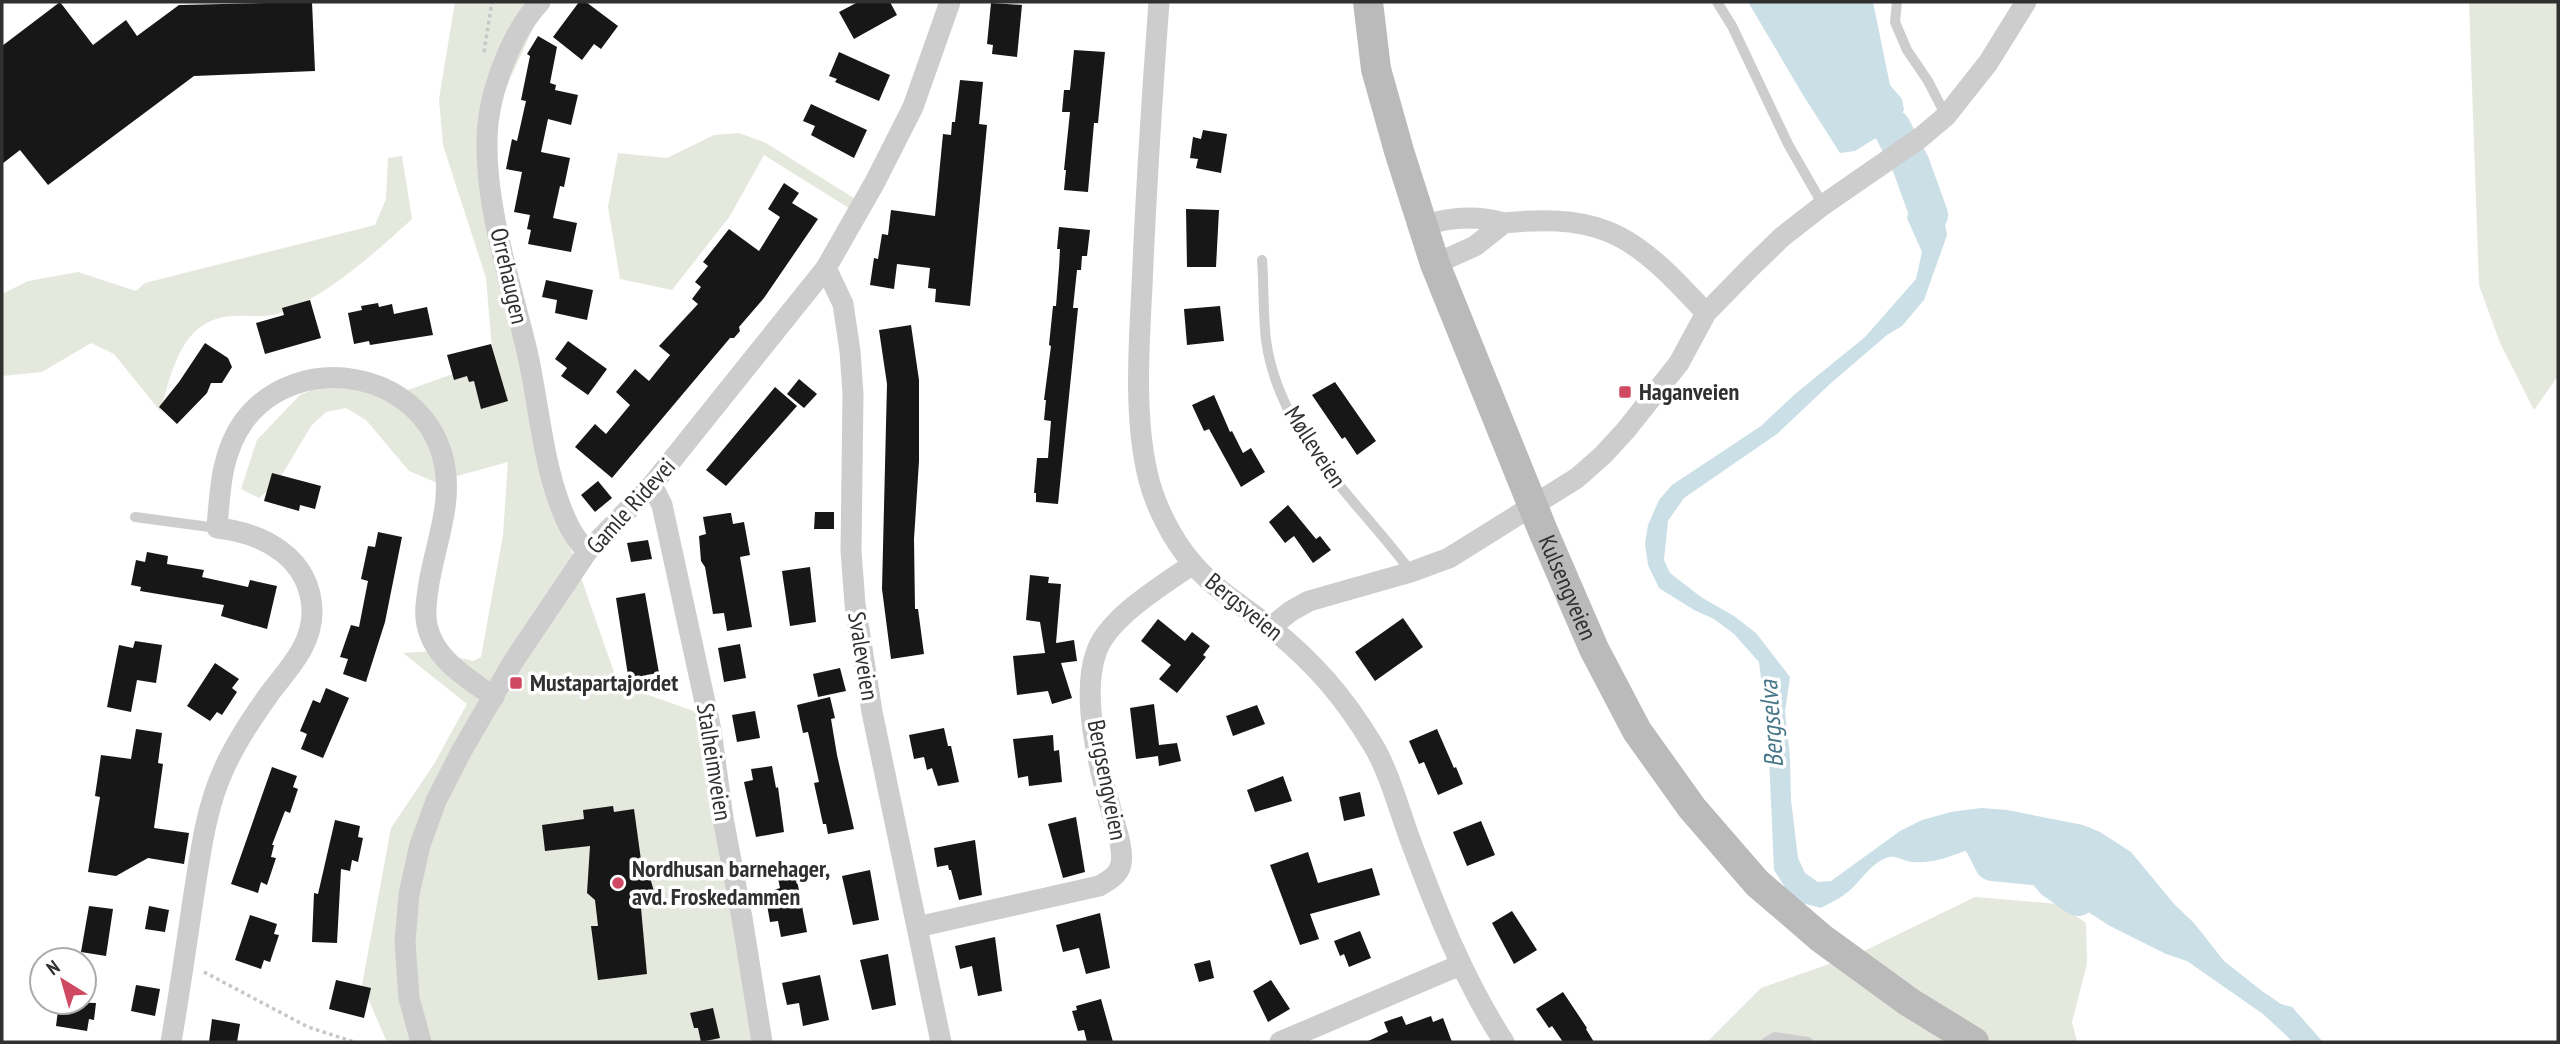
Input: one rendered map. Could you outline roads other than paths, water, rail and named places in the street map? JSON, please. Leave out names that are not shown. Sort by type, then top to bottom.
[{"type":"main road","name":"Kulsengveien","points":[[1368,2],[1376,69],[1435,264],[1594,649],[1637,731],[1692,808],[1757,883],[1821,938],[1909,1002],[1974,1042]]},
{"type":"street","name":"Orrehaugen","points":[[540,2],[515,39],[489,109],[487,176],[538,403],[549,473],[569,528],[587,552]]},
{"type":"street","name":"Gamle Ridevei","points":[[421,1042],[409,998],[405,942],[409,894],[419,845],[436,801],[461,752],[527,640],[587,552],[652,485],[826,268],[875,182],[913,107],[950,2]]},
{"type":"street","name":"Bergsveien","points":[[1159,2],[1143,265],[1140,428],[1147,473],[1158,507],[1193,564],[1220,591],[1270,627],[1320,671],[1350,708],[1376,749],[1439,918],[1460,965],[1504,1042]]},
{"type":"street","points":[[1270,627],[1290,611],[1309,601],[1411,572],[1449,558],[1577,478],[1626,430],[1679,363],[1706,313],[1782,237],[1823,205],[1920,138],[1946,116],[1988,63],[2026,2]]},
{"type":"street","points":[[1422,226],[1452,219],[1484,217],[1504,223],[1562,220],[1607,230],[1648,254],[1706,313]]},
{"type":"street","points":[[1435,264],[1475,246],[1504,223]]},
{"type":"street","name":"Svaleveien","points":[[826,268],[843,304],[850,351],[853,394],[851,551],[855,604],[872,712],[941,1042]]},
{"type":"street","points":[[171,1042],[206,823],[219,782],[249,724],[305,645],[311,627],[312,611],[308,585],[290,556],[261,538],[242,531],[217,528],[220,482],[230,444],[246,419],[271,395],[301,381],[341,377],[377,385],[400,396],[423,418],[435,436],[443,457],[447,480],[445,512],[426,598],[427,627],[443,658],[494,697]]},
{"type":"street","name":"Stalheimveien","points":[[652,485],[662,505],[711,730],[723,818],[762,1042]]},
{"type":"street","name":"Bergsengveien","points":[[917,927],[1099,886],[1113,877],[1121,866],[1121,848],[1103,782],[1095,730],[1090,686],[1096,653],[1107,633],[1133,609],[1193,564]]},
{"type":"street","points":[[1280,1042],[1460,965]]},
{"type":"lane","points":[[1717,2],[1732,26],[1788,144],[1823,205]]},
{"type":"lane","points":[[1897,2],[1895,22],[1907,50],[1928,81],[1946,116]]},
{"type":"lane","name":"Mølleveien","points":[[1262,260],[1266,340],[1275,378],[1290,416],[1316,456],[1411,572]]},
{"type":"lane","points":[[135,517],[217,528]]},
{"type":"lane","points":[[1766,1042],[1775,1037],[1808,1042]]},
{"type":"water","points":[[1748,2],[1873,2],[1890,85],[1902,99],[1904,110],[1892,128],[1855,151],[1840,153]]},
{"type":"water","points":[[1916,162],[1940,197],[1947,235],[1924,300],[1902,326],[1887,335],[1831,383],[1777,434],[1684,498],[1668,521],[1664,560],[1670,573],[1756,633],[1790,677],[1785,712],[1798,858],[1805,873],[1818,882],[1831,881],[1900,831],[1922,820],[1981,808],[2007,810],[2083,825],[2100,832],[2131,852],[2224,961],[2281,1004],[2292,1007],[2323,1042],[2293,1042],[2263,1014],[2187,961],[2166,954],[2110,926],[2074,903],[2050,893],[2038,867],[2028,864],[1986,866],[1965,851],[1926,862],[1890,857],[1875,864],[1846,894],[1821,908],[1802,903],[1788,892],[1774,870],[1768,734],[1759,662],[1734,634],[1714,619],[1659,588],[1648,565],[1645,544],[1648,525],[1659,500],[1672,485],[1761,426],[1795,394],[1865,337],[1916,279],[1922,252],[1907,218],[1913,195],[1905,169]]},
{"type":"waterway","name":"Bergselva","points":[[1892,128],[1911,165],[1929,215]]},
{"type":"waterway","points":[[1982,840],[1993,862],[2043,867],[2054,880],[2078,897]]},
{"type":"place","name":"Haganveien","points":[[1625,392]]},
{"type":"place","name":"Mustapartajordet","points":[[516,683]]},
{"type":"place","name":"Nordhusan barnehager, avd. Froskedammen","points":[[618,883]]}]
